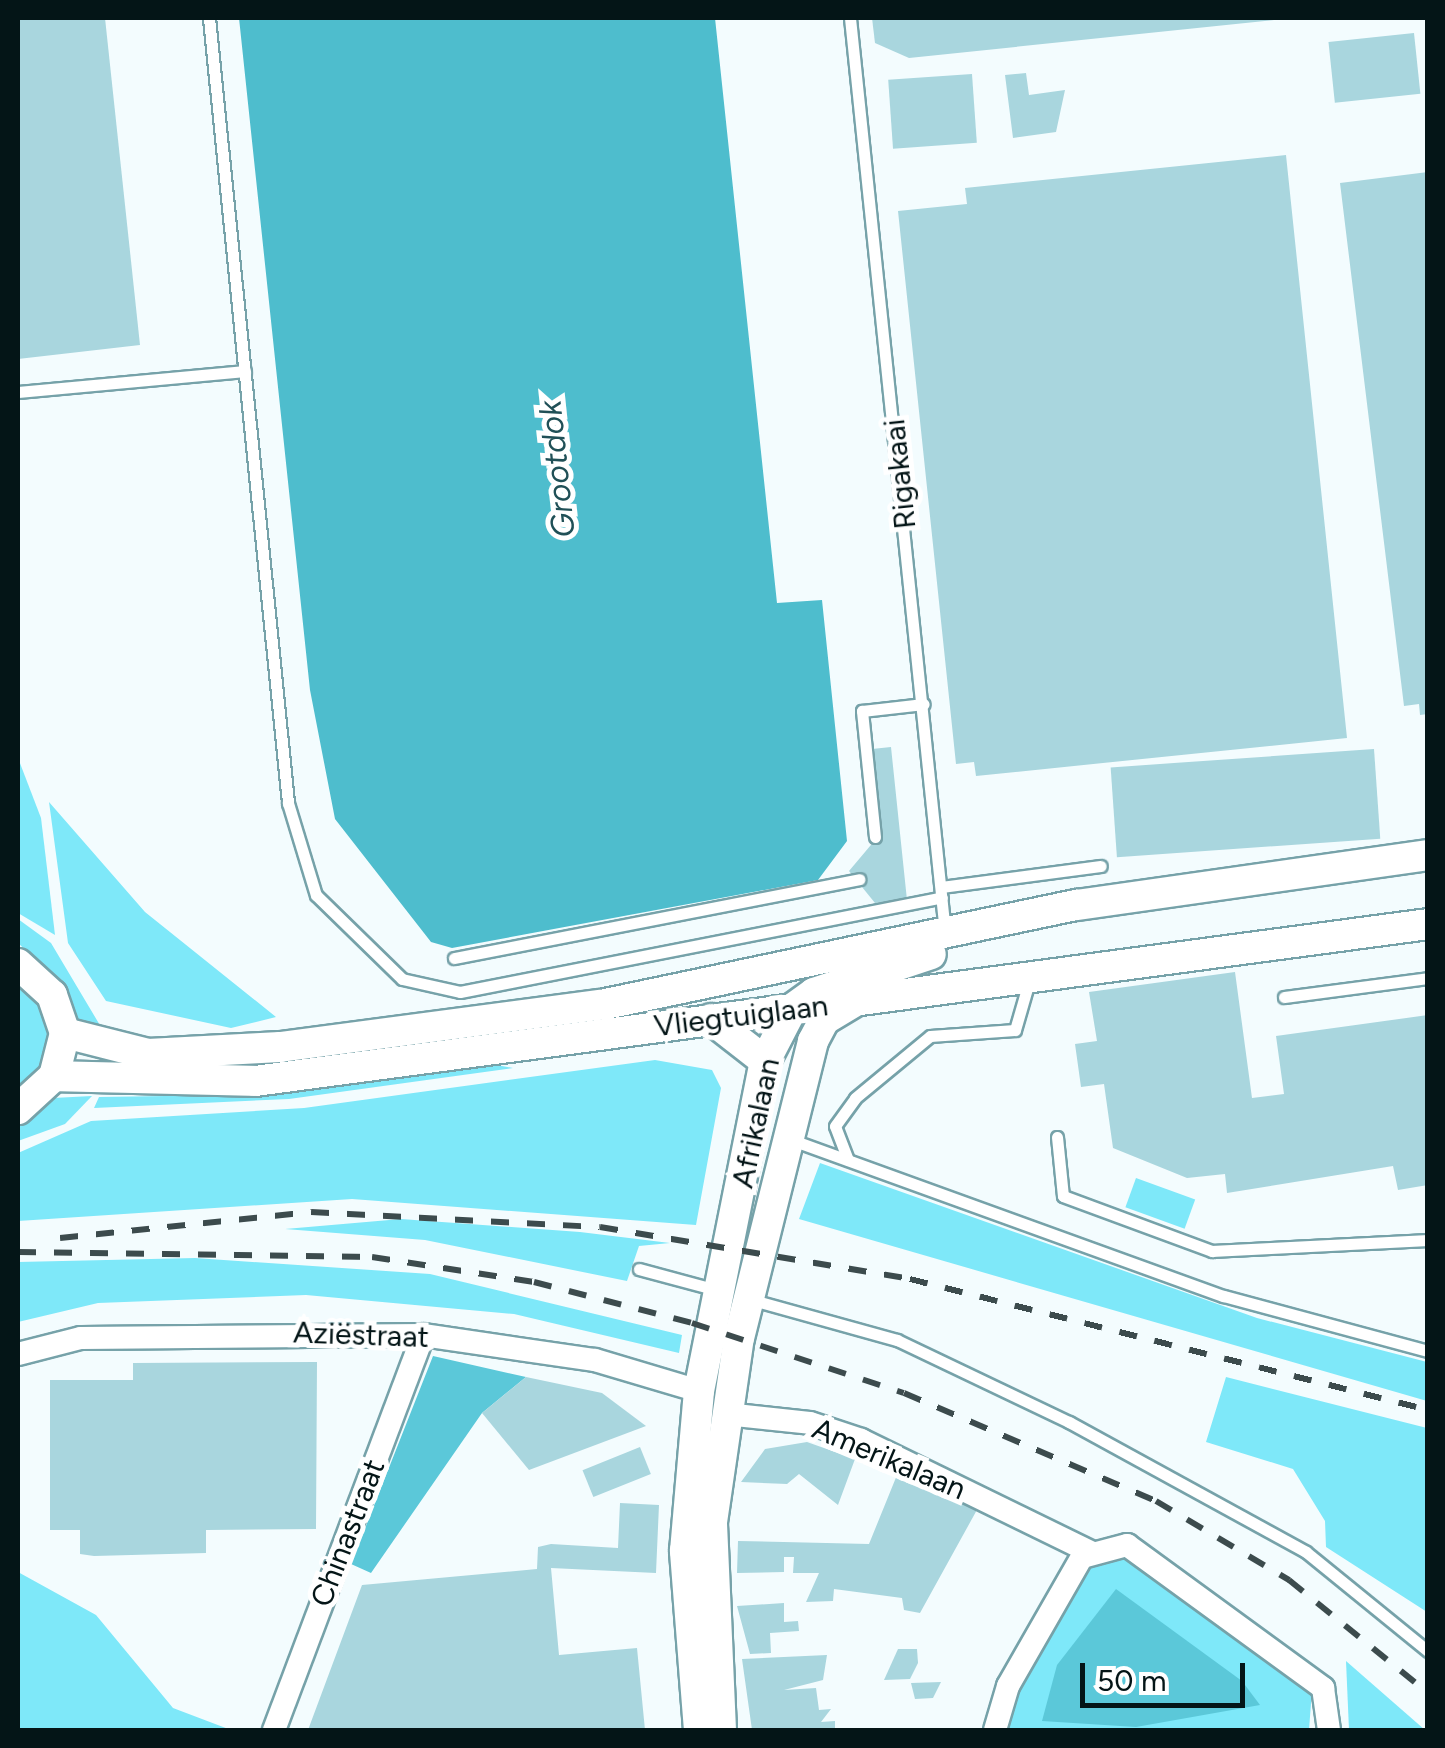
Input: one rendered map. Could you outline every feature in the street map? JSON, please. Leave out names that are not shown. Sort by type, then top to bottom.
[{"type":"main road","name":"Vliegtuiglaan","points":[[65,1033],[110,1050],[230,1054],[751,975],[945,932],[1140,895],[1428,855]]},
{"type":"main road","points":[[751,975],[792,1010],[878,968],[1112,916],[1140,895]]},
{"type":"main road","name":"Vliegtuiglaan","points":[[54,1076],[255,1081],[1428,924]]},
{"type":"main road","points":[[18,964],[52,995],[65,1033],[54,1076],[18,1108]]},
{"type":"main road","points":[[808,1066],[824,1020],[855,1002]]},
{"type":"main road","name":"Afrikalaan","points":[[721,1730],[712,1522],[726,1414],[734,1295],[765,1061],[792,1010]]},
{"type":"main road","name":"Afrikalaan","points":[[698,1730],[685,1552],[699,1392],[792,1140],[808,1066],[792,1010]]},
{"type":"main road","points":[[711,1019],[765,1061]]},
{"type":"street","name":"Aziëstraat","points":[[18,1354],[81,1338],[423,1335],[595,1360],[699,1392]]},
{"type":"street","name":"Chinastraat","points":[[274,1730],[423,1335]]},
{"type":"street","name":"Amerikalaan","points":[[726,1414],[810,1423],[992,1503],[1091,1552]]},
{"type":"street","points":[[995,1730],[1008,1686],[1091,1552],[1127,1545],[1323,1688],[1329,1730]]},
{"type":"lane","points":[[209,18],[288,803],[316,896],[402,979],[460,992],[941,892],[1101,866]]},
{"type":"lane","name":"Rigakaai","points":[[850,18],[945,932]]},
{"type":"lane","points":[[18,392],[244,371]]},
{"type":"lane","points":[[875,837],[862,710],[924,704]]},
{"type":"lane","points":[[454,958],[858,879]]},
{"type":"lane","points":[[848,1160],[835,1126],[854,1098],[930,1036],[1016,1030],[1030,978]]},
{"type":"lane","points":[[1284,997],[1428,978]]},
{"type":"lane","points":[[1057,1137],[1064,1196],[1212,1252],[1428,1240]]},
{"type":"lane","points":[[792,1140],[1274,1312],[1428,1351]]},
{"type":"lane","points":[[639,1270],[910,1344],[1086,1431],[1306,1552],[1428,1651]]},
{"type":"shaded area","points":[[18,758],[41,818],[55,935],[18,913]]},
{"type":"shaded area","points":[[49,802],[145,912],[276,1017],[231,1028],[106,1001],[68,943]]},
{"type":"shaded area","points":[[18,919],[51,943],[101,1027],[78,1022],[51,974],[18,943]]},
{"type":"shaded area","points":[[18,980],[44,1007],[50,1031],[46,1059],[18,1093]]},
{"type":"shaded area","points":[[655,1060],[712,1070],[721,1088],[696,1225],[352,1199],[18,1221],[18,1153],[91,1121],[304,1108]]},
{"type":"shaded area","points":[[486,1063],[513,1068],[289,1099],[94,1108],[99,1097],[232,1095]]},
{"type":"shaded area","points":[[92,1096],[65,1124],[18,1141],[18,1121],[53,1098]]},
{"type":"shaded area","points":[[820,1163],[1257,1318],[1427,1362],[1427,1401],[799,1219]]},
{"type":"shaded area","points":[[1136,1178],[1195,1200],[1185,1229],[1125,1207]]},
{"type":"shaded area","points":[[401,1219],[670,1243],[639,1246],[627,1281],[425,1240],[285,1229]]},
{"type":"shaded area","points":[[195,1258],[430,1274],[682,1335],[679,1353],[514,1314],[306,1295],[98,1303],[18,1322],[18,1262]]},
{"type":"shaded area","points":[[433,1356],[526,1377],[482,1413],[371,1573],[351,1564]]},
{"type":"shaded area","points":[[1226,1377],[1427,1428],[1427,1612],[1326,1547],[1325,1521],[1293,1469],[1206,1442]]},
{"type":"shaded area","points":[[1128,1553],[1312,1690],[1309,1730],[1007,1730],[1007,1711],[1092,1562]]},
{"type":"shaded area","points":[[18,1572],[96,1615],[173,1708],[231,1730],[18,1730]]},
{"type":"shaded area","points":[[1116,1589],[1242,1681],[1260,1705],[1136,1727],[1042,1721],[1057,1665]]},
{"type":"shaded area","points":[[1346,1661],[1425,1730],[1349,1730]]},
{"type":"water","name":"Grootdok","points":[[239,18],[715,18],[777,603],[822,600],[847,841],[818,880],[452,948],[431,942],[335,819],[310,690]]},
{"type":"building","points":[[18,18],[105,18],[140,345],[18,359]]},
{"type":"building","points":[[872,18],[1274,20],[909,58],[875,43]]},
{"type":"building","points":[[1414,33],[1420,94],[1335,103],[1328,42]]},
{"type":"building","points":[[1026,73],[1029,95],[1065,90],[1056,132],[1013,138],[1005,75]]},
{"type":"building","points":[[972,74],[977,143],[893,149],[888,80]]},
{"type":"building","points":[[1286,155],[1347,738],[976,776],[974,762],[956,764],[898,211],[967,204],[965,188]]},
{"type":"building","points":[[1428,172],[1428,714],[1420,715],[1419,704],[1404,706],[1340,183]]},
{"type":"building","points":[[891,747],[907,900],[875,903],[849,871],[881,833],[872,749]]},
{"type":"building","points":[[1374,749],[1380,839],[1117,857],[1111,767]]},
{"type":"building","points":[[1235,972],[1252,1098],[1284,1094],[1276,1036],[1428,1015],[1428,1185],[1398,1190],[1393,1166],[1227,1193],[1225,1174],[1187,1178],[1113,1148],[1104,1084],[1081,1087],[1075,1044],[1097,1041],[1089,992]]},
{"type":"building","points":[[317,1362],[316,1529],[206,1530],[206,1553],[94,1556],[80,1554],[80,1530],[50,1530],[50,1380],[133,1380],[133,1363]]},
{"type":"building","points":[[526,1377],[602,1393],[646,1426],[529,1470],[482,1413]]},
{"type":"building","points":[[807,1442],[855,1459],[838,1505],[799,1474],[787,1484],[741,1482],[765,1449]]},
{"type":"building","points":[[640,1447],[651,1474],[593,1497],[583,1470]]},
{"type":"building","points":[[897,1475],[978,1508],[920,1613],[904,1610],[902,1598],[834,1589],[833,1601],[806,1602],[819,1573],[793,1573],[794,1557],[784,1557],[784,1572],[737,1573],[738,1541],[869,1544]]},
{"type":"building","points":[[620,1503],[659,1505],[656,1573],[551,1568],[559,1655],[637,1648],[645,1730],[308,1730],[362,1585],[537,1569],[538,1547],[551,1544],[618,1548]]},
{"type":"building","points":[[784,1603],[784,1622],[798,1621],[799,1631],[770,1633],[771,1653],[750,1654],[737,1606]]},
{"type":"building","points":[[898,1649],[917,1649],[918,1663],[910,1679],[884,1680]]},
{"type":"building","points":[[827,1655],[823,1680],[784,1690],[816,1688],[819,1710],[831,1709],[821,1722],[835,1721],[835,1730],[752,1730],[742,1659]]},
{"type":"building","points":[[941,1682],[933,1698],[915,1699],[911,1683]]},
{"type":"railway","points":[[60,1238],[311,1212],[600,1227],[910,1279],[1428,1410]]},
{"type":"railway","points":[[18,1252],[372,1257],[534,1282],[692,1323],[904,1393],[1156,1501],[1289,1580],[1428,1693]]}]
